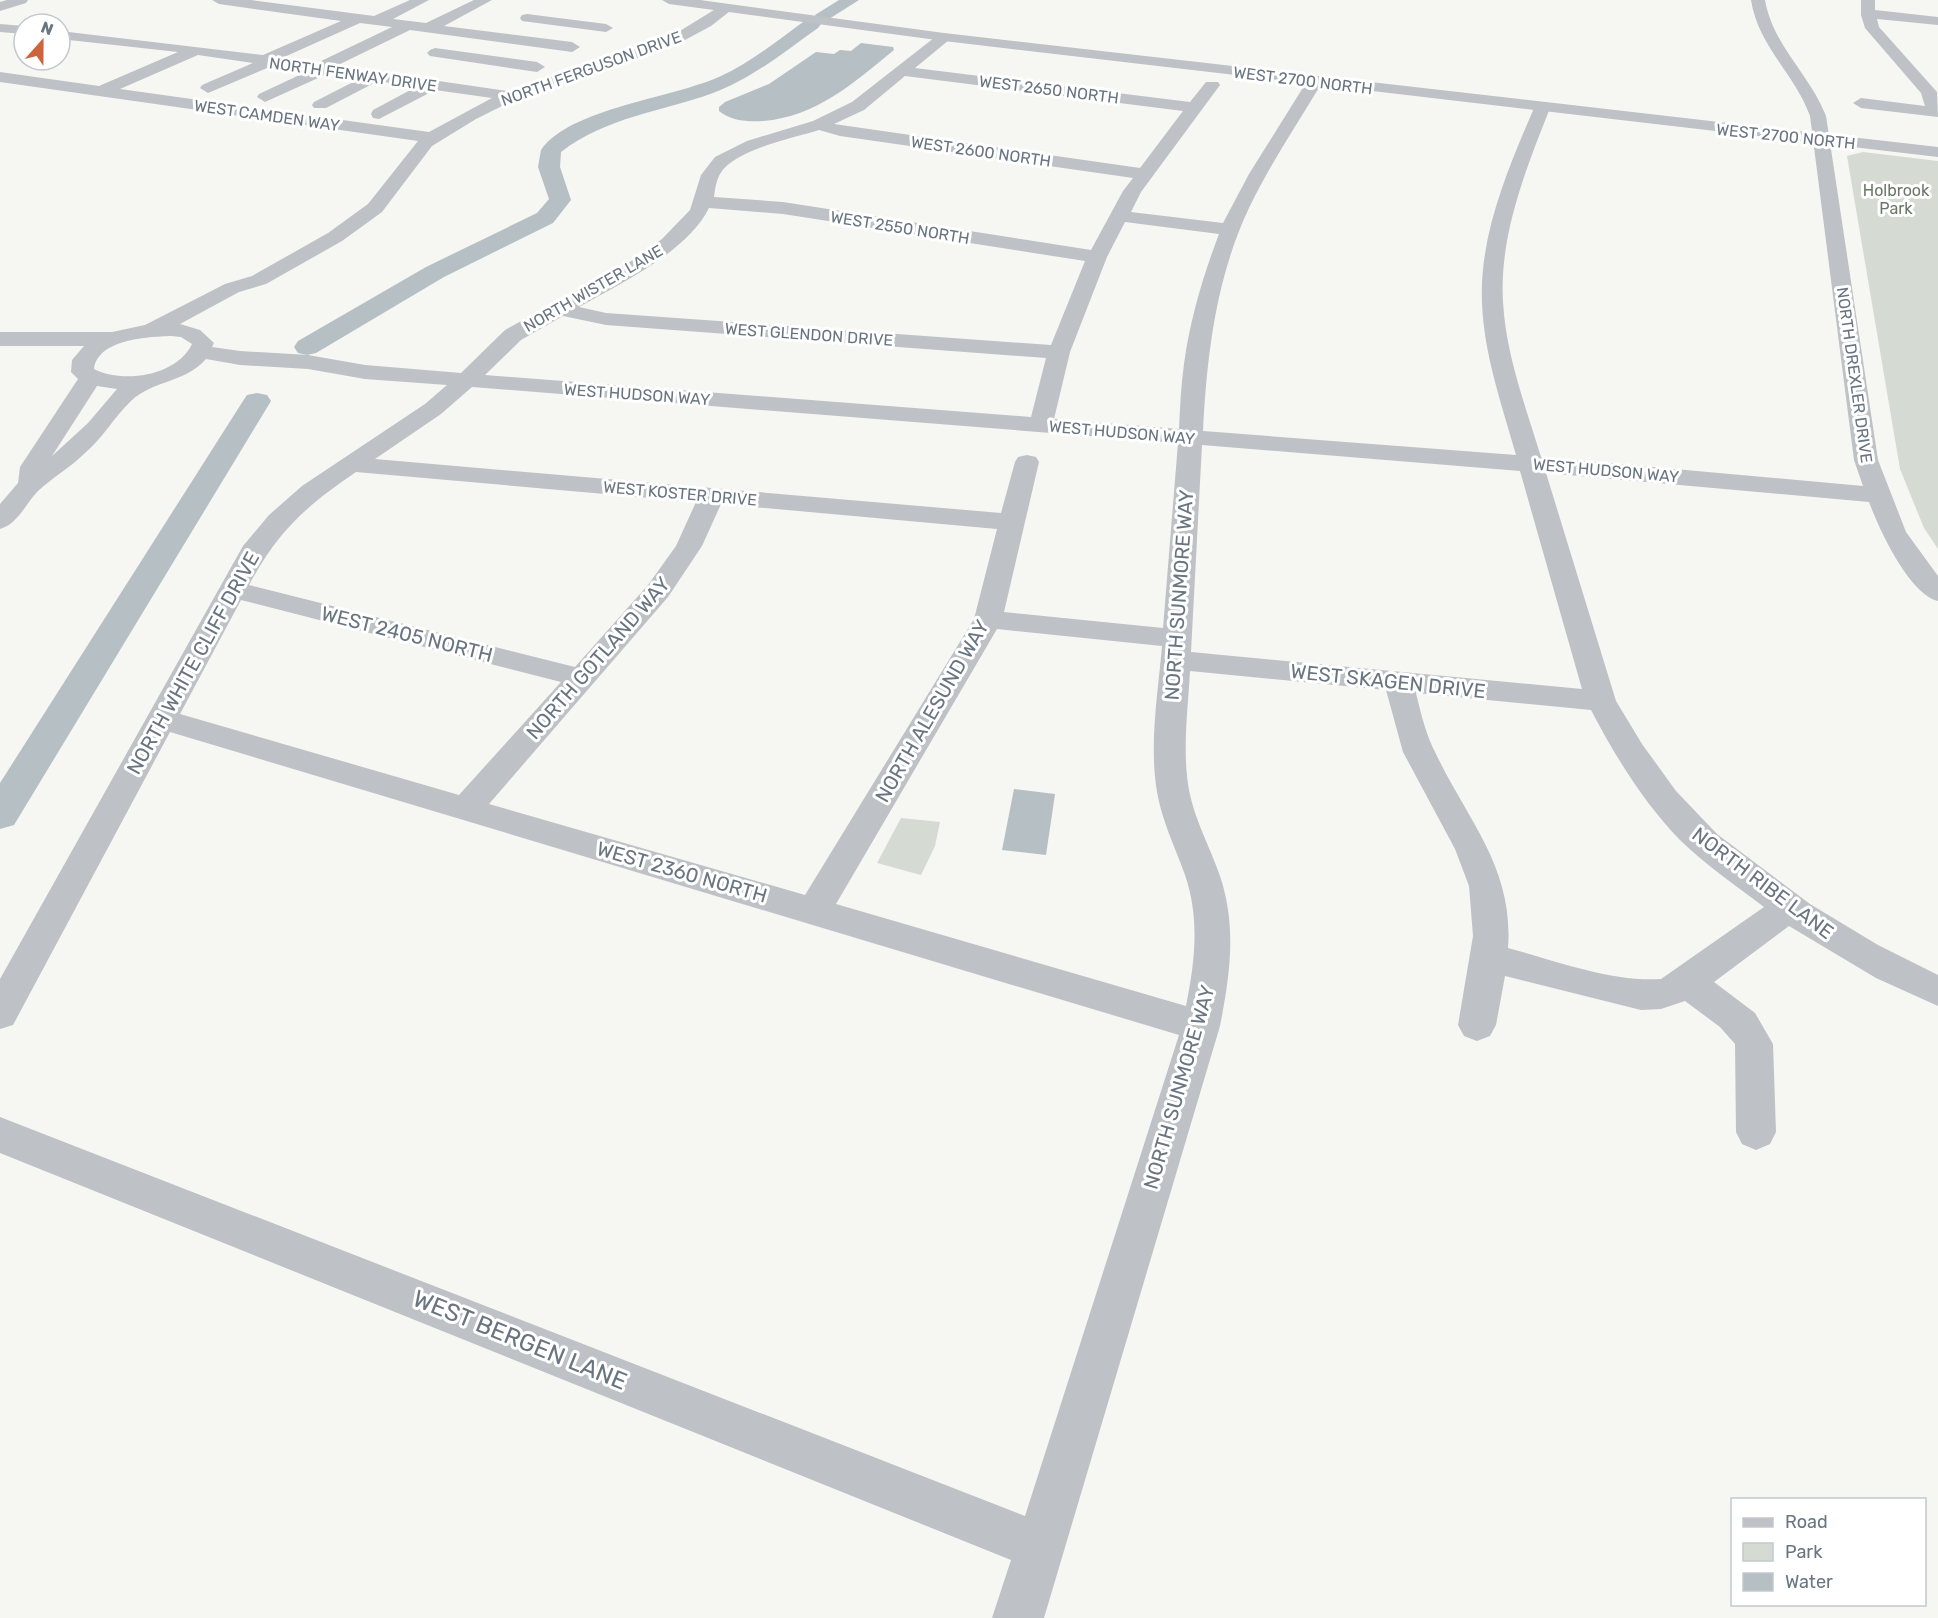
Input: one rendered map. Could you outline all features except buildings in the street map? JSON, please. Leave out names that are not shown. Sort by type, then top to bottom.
[{"type":"street","points":[[0,7],[21,0]]},
{"type":"street","points":[[219,0],[327,15],[354,11],[376,21],[572,47]]},
{"type":"street","points":[[266,6],[280,0]]},
{"type":"street","points":[[376,21],[422,0]]},
{"type":"street","points":[[428,28],[485,0]]},
{"type":"street","name":"WEST 2700 NORTH","points":[[669,0],[1316,81],[1938,152]]},
{"type":"street","name":"NORTH DREXLER DRIVE","points":[[1758,0],[1760,15],[1767,33],[1814,100],[1822,139],[1866,460],[1893,532],[1920,572],[1938,593]]},
{"type":"street","points":[[491,36],[549,6]]},
{"type":"street","points":[[1861,103],[1937,112],[1929,92],[1876,34],[1868,7],[1938,21]]},
{"type":"street","name":"NORTH FERGUSON DRIVE","points":[[152,330],[232,288],[259,280],[335,237],[375,208],[426,142],[470,115],[522,90],[639,53],[680,37],[727,8]]},
{"type":"street","points":[[208,88],[266,62],[354,11]]},
{"type":"street","points":[[527,18],[606,28]]},
{"type":"street","points":[[265,97],[408,26]]},
{"type":"street","points":[[473,34],[430,55],[537,67]]},
{"type":"street","name":"NORTH FENWAY DRIVE","points":[[72,36],[197,50],[266,62],[509,96]]},
{"type":"street","name":"NORTH WISTER LANE","points":[[466,381],[513,335],[656,253],[683,231],[703,202],[710,175],[722,162],[753,145],[819,125],[858,106],[944,36]]},
{"type":"street","points":[[102,90],[197,50]]},
{"type":"street","points":[[1901,61],[1920,62]]},
{"type":"street","points":[[320,105],[405,68]]},
{"type":"street","name":"WEST 2650 NORTH","points":[[903,71],[1195,108]]},
{"type":"street","name":"WEST CAMDEN WAY","points":[[0,77],[432,138]]},
{"type":"street","name":"NORTH SUNMORE WAY","points":[[1018,1618],[1201,1026],[1214,956],[1212,920],[1205,884],[1180,821],[1171,786],[1169,759],[1195,363],[1206,307],[1230,230],[1250,188],[1316,81]]},
{"type":"street","points":[[379,114],[432,85]]},
{"type":"street","points":[[1041,425],[1059,352],[1097,257],[1144,174],[1212,86]]},
{"type":"street","name":"NORTH RIBE LANE","points":[[1542,108],[1528,141],[1497,244],[1492,296],[1495,328],[1502,367],[1601,701],[1619,736],[1642,770],[1690,829],[1722,857],[1788,908],[1834,938],[1890,970],[1938,991]]},
{"type":"street","name":"WEST 2600 NORTH","points":[[819,125],[840,131],[1144,174]]},
{"type":"street","name":"WEST 2550 NORTH","points":[[703,202],[783,208],[1097,257]]},
{"type":"street","points":[[1119,216],[1230,230]]},
{"type":"street","name":"NORTH FERGUSON DRIVE","points":[[173,372],[194,360],[214,313],[248,291],[259,280]]},
{"type":"street","name":"WEST GLENDON DRIVE","points":[[560,309],[606,319],[1059,352]]},
{"type":"street","points":[[0,339],[114,339],[152,330]]},
{"type":"street","name":"WEST HUDSON WAY","points":[[152,330],[187,331],[200,344],[240,358],[308,362],[365,372],[1532,464],[1878,495]]},
{"type":"street","points":[[30,486],[32,467],[86,371],[87,355],[114,339]]},
{"type":"street","points":[[0,346],[38,350],[86,371],[123,383],[143,381],[173,372]]},
{"type":"street","name":"WEST HUDSON WAY","points":[[173,372],[207,370],[301,375],[365,372]]},
{"type":"street","points":[[0,521],[30,486],[77,448],[97,428],[122,396],[143,381]]},
{"type":"street","name":"NORTH WHITE CLIFF DRIVE","points":[[0,1014],[254,552],[278,521],[311,491],[433,409],[466,381]]},
{"type":"street","name":"NORTH ALESUND WAY","points":[[814,912],[988,619],[1027,462]]},
{"type":"street","name":"WEST KOSTER DRIVE","points":[[349,464],[1012,522]]},
{"type":"street","name":"NORTH GOTLAND WAY","points":[[466,809],[582,678],[675,568],[689,546],[712,496]]},
{"type":"street","name":"WEST 2405 NORTH","points":[[233,589],[582,678]]},
{"type":"street","name":"WEST SKAGEN DRIVE","points":[[988,619],[1399,682],[1601,701]]},
{"type":"street","points":[[1399,682],[1408,728],[1422,760],[1470,843],[1484,878],[1492,927],[1477,1025]]},
{"type":"street","name":"WEST 2360 NORTH","points":[[162,719],[1201,1026]]},
{"type":"street","points":[[1488,957],[1618,991],[1641,995],[1661,994],[1677,989],[1788,908]]},
{"type":"street","points":[[1686,982],[1719,1005],[1749,1032],[1754,1044],[1756,1132]]},
{"type":"street","name":"WEST BERGEN LANE","points":[[0,1135],[1040,1547]]},
{"type":"green space","name":"Holbrook Park","points":[[1863,152],[1938,161],[1938,549],[1924,528],[1900,469],[1847,156]]},
{"type":"green space","points":[[901,818],[940,822],[935,846],[921,875],[877,863]]},
{"type":"water","points":[[861,43],[893,47],[894,50],[865,74],[817,105],[800,113],[763,121],[740,120],[719,111],[719,107],[725,102],[769,84],[816,52],[834,54],[840,50],[851,51]]},
{"type":"water","points":[[1014,789],[1055,794],[1046,855],[1002,850]]},
{"type":"waterway","points":[[823,15],[851,0]]},
{"type":"waterway","points":[[307,347],[435,272],[545,218],[560,200],[549,167],[551,150],[569,136],[612,116],[706,89],[728,80],[760,61],[812,24]]},
{"type":"waterway","points":[[0,815],[257,401]]}]
